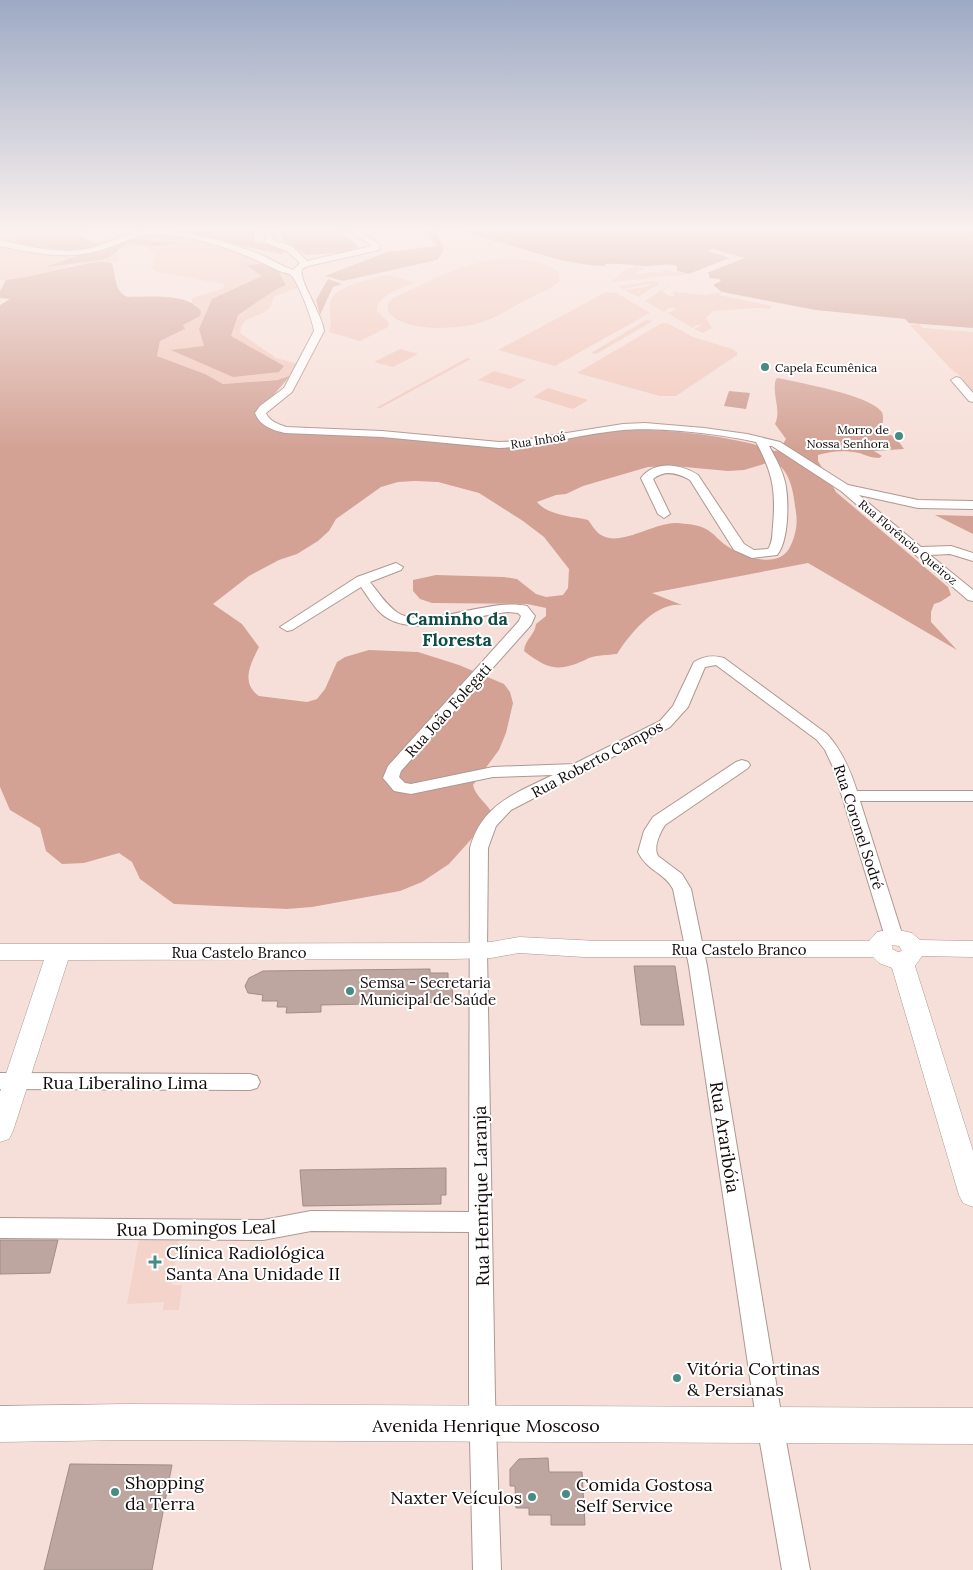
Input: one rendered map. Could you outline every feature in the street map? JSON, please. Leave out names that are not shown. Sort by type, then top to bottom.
[{"type":"main road","name":"Avenida Henrique Moscoso","points":[[0,1424],[138,1422],[973,1426]]},
{"type":"street","name":"Rua Inhoá","points":[[309,302],[319,331],[288,390],[260,412],[263,420],[275,427],[291,431],[375,434],[499,445],[517,444],[630,426],[689,430],[760,440],[782,447],[844,488],[918,504],[973,506]]},
{"type":"street","points":[[956,380],[973,398]]},
{"type":"street","points":[[664,514],[647,478],[660,470],[683,472],[694,478],[739,548],[752,554],[772,552],[777,545],[781,503],[780,482],[776,467],[760,440]]},
{"type":"street","name":"Rua Florêncio Queiroz","points":[[844,488],[973,597]]},
{"type":"street","points":[[920,551],[951,550],[973,557]]},
{"type":"street","points":[[286,626],[362,580],[376,573],[396,567]]},
{"type":"street","name":"Rua João Folegati","points":[[362,580],[390,614],[405,621],[423,621],[508,607],[522,609],[528,616],[526,622],[394,770],[391,778],[396,784],[411,789],[493,772],[579,769]]},
{"type":"street","name":"Rua Roberto Campos","points":[[489,825],[497,813],[506,806],[665,724],[680,707],[699,665],[711,660]]},
{"type":"street","name":"Rua Coronel Sodré","points":[[711,660],[726,665],[822,737],[837,758],[850,796],[887,943]]},
{"type":"street","name":"Rua Araribóia","points":[[742,765],[659,821],[654,828],[646,849],[651,860],[672,875],[681,885],[694,949],[770,1425],[796,1570]]},
{"type":"street","points":[[850,796],[973,796]]},
{"type":"street","name":"Rua Henrique Laranja","points":[[487,1570],[478,951],[479,848],[489,825]]},
{"type":"street","points":[[887,943],[888,958],[973,949]]},
{"type":"street","name":"Rua Castelo Branco","points":[[0,952],[59,950],[259,953],[478,951],[512,957],[598,949],[694,949],[887,943]]},
{"type":"street","points":[[0,1131],[8,1082],[59,950]]},
{"type":"street","points":[[908,955],[966,1149],[973,1195]]},
{"type":"street","name":"Rua Liberalino Lima","points":[[8,1082],[250,1082]]},
{"type":"street","name":"Rua Domingos Leal","points":[[0,1228],[263,1230],[311,1221],[481,1222]]},
{"type":"shaded area","points":[[5,302],[190,302],[201,311],[200,316],[183,325],[185,329],[160,341],[157,356],[205,374],[223,384],[277,380],[290,376],[257,414],[265,426],[278,432],[367,433],[499,446],[622,430],[654,430],[717,437],[749,443],[775,451],[779,450],[786,439],[775,424],[777,418],[776,379],[817,386],[863,400],[881,411],[883,418],[882,430],[896,438],[904,449],[874,451],[882,456],[879,458],[854,452],[833,452],[818,455],[818,461],[836,492],[948,587],[951,595],[934,604],[931,612],[931,622],[957,650],[808,563],[652,593],[682,605],[672,605],[653,614],[636,629],[617,654],[592,657],[571,666],[548,666],[524,651],[536,624],[546,616],[546,608],[527,604],[432,603],[420,599],[413,591],[413,580],[436,575],[517,579],[536,594],[546,597],[563,595],[568,588],[569,569],[544,537],[479,493],[438,482],[398,482],[381,487],[336,519],[329,531],[318,541],[297,554],[279,560],[249,576],[213,604],[242,624],[259,647],[250,666],[249,679],[253,691],[259,696],[307,702],[317,699],[325,689],[337,662],[345,657],[369,650],[418,652],[459,665],[504,684],[510,692],[513,703],[506,733],[499,750],[473,785],[493,815],[449,864],[422,882],[400,891],[312,907],[287,909],[174,904],[140,879],[132,862],[119,853],[84,863],[62,864],[46,851],[40,828],[10,810],[0,787],[0,305]],"holes":[[[767,463],[779,465],[792,487],[797,517],[795,535],[785,554],[769,560],[742,554],[724,544],[709,531],[691,524],[668,524],[629,536],[610,538],[598,533],[588,520],[554,513],[537,502],[648,467],[674,466],[728,471],[744,470]]]},
{"type":"shaded area","points":[[211,302],[257,302],[238,315],[231,336],[284,366],[279,372],[233,377],[171,350],[204,346],[199,329]]},
{"type":"shaded area","points":[[272,302],[267,310],[244,322],[240,333],[276,358],[298,364],[290,376],[284,379],[223,384],[205,374],[157,356],[160,341],[184,330],[183,325],[197,305],[192,303]]},
{"type":"shaded area","points":[[317,302],[326,302],[320,315]]},
{"type":"shaded area","points":[[330,302],[380,302],[377,311],[389,323],[388,327],[360,341],[329,332],[331,324]]},
{"type":"shaded area","points":[[389,302],[522,302],[488,320],[472,325],[446,328],[432,328],[406,323],[395,318],[388,311]]},
{"type":"shaded area","points":[[587,302],[632,302],[650,313],[555,366],[498,350]]},
{"type":"shaded area","points":[[647,302],[755,302],[773,306],[769,309],[713,311],[706,318],[712,328],[703,333],[694,329],[702,325],[696,325],[693,328],[667,313],[676,310],[675,308],[669,308],[664,312]]},
{"type":"shaded area","points":[[776,302],[973,302],[973,328],[909,323],[905,319],[816,310]]},
{"type":"shaded area","points":[[646,320],[653,321],[596,354],[591,353]]},
{"type":"shaded area","points":[[662,323],[669,324],[693,337],[732,349],[737,352],[737,355],[676,396],[660,396],[577,373]]},
{"type":"shaded area","points":[[919,324],[923,328],[973,332],[973,394],[960,379],[964,379],[950,368],[910,325]]},
{"type":"shaded area","points":[[400,349],[418,354],[393,367],[374,362]]},
{"type":"shaded area","points":[[467,358],[471,359],[380,408],[376,408]]},
{"type":"shaded area","points":[[494,371],[526,380],[510,389],[478,380]]},
{"type":"shaded area","points":[[548,388],[588,400],[573,409],[533,397]]},
{"type":"shaded area","points":[[729,391],[750,393],[746,409],[724,406]]},
{"type":"shaded area","points":[[935,515],[973,516],[973,534]]},
{"type":"shaded area","name":"Clínica Radiológica Santa Ana Unidade II","points":[[179,1238],[172,1285],[182,1285],[179,1310],[163,1310],[164,1302],[127,1304],[139,1239]]},
{"type":"building","points":[[634,966],[675,966],[684,1025],[641,1025]]},
{"type":"building","name":"Semsa - Secretaria Municipal de Saúde","points":[[430,969],[430,973],[448,973],[448,984],[452,984],[453,1002],[321,1005],[321,1012],[286,1013],[287,1007],[277,1007],[278,1001],[262,1001],[263,995],[248,993],[245,986],[249,978],[263,971]]},
{"type":"building","points":[[446,1168],[446,1195],[441,1195],[441,1204],[303,1206],[300,1170]]},
{"type":"building","points":[[0,1240],[58,1240],[50,1273],[0,1274]]},
{"type":"building","points":[[548,1458],[549,1472],[582,1472],[585,1525],[551,1525],[551,1515],[529,1515],[529,1508],[516,1508],[515,1486],[510,1486],[510,1469],[519,1459]]},
{"type":"building","name":"Shopping da Terra","points":[[70,1464],[172,1465],[152,1570],[44,1570]]},
{"type":"place","name":"Capela Ecumênica","points":[[765,367]]},
{"type":"place","name":"Morro de Nossa Senhora","points":[[899,436]]},
{"type":"place","name":"Semsa - Secretaria Municipal de Saúde","points":[[350,991]]},
{"type":"place","name":"Clínica Radiológica Santa Ana Unidade II","points":[[155,1262]]},
{"type":"place","name":"Vitória Cortinas & Persianas","points":[[677,1378]]},
{"type":"place","name":"Shopping da Terra","points":[[115,1492]]},
{"type":"place","name":"Comida Gostosa Self Service","points":[[566,1494]]},
{"type":"place","name":"Naxter Veículos","points":[[532,1497]]},
{"type":"district","name":"Caminho da Floresta","points":[[457,628]]}]
